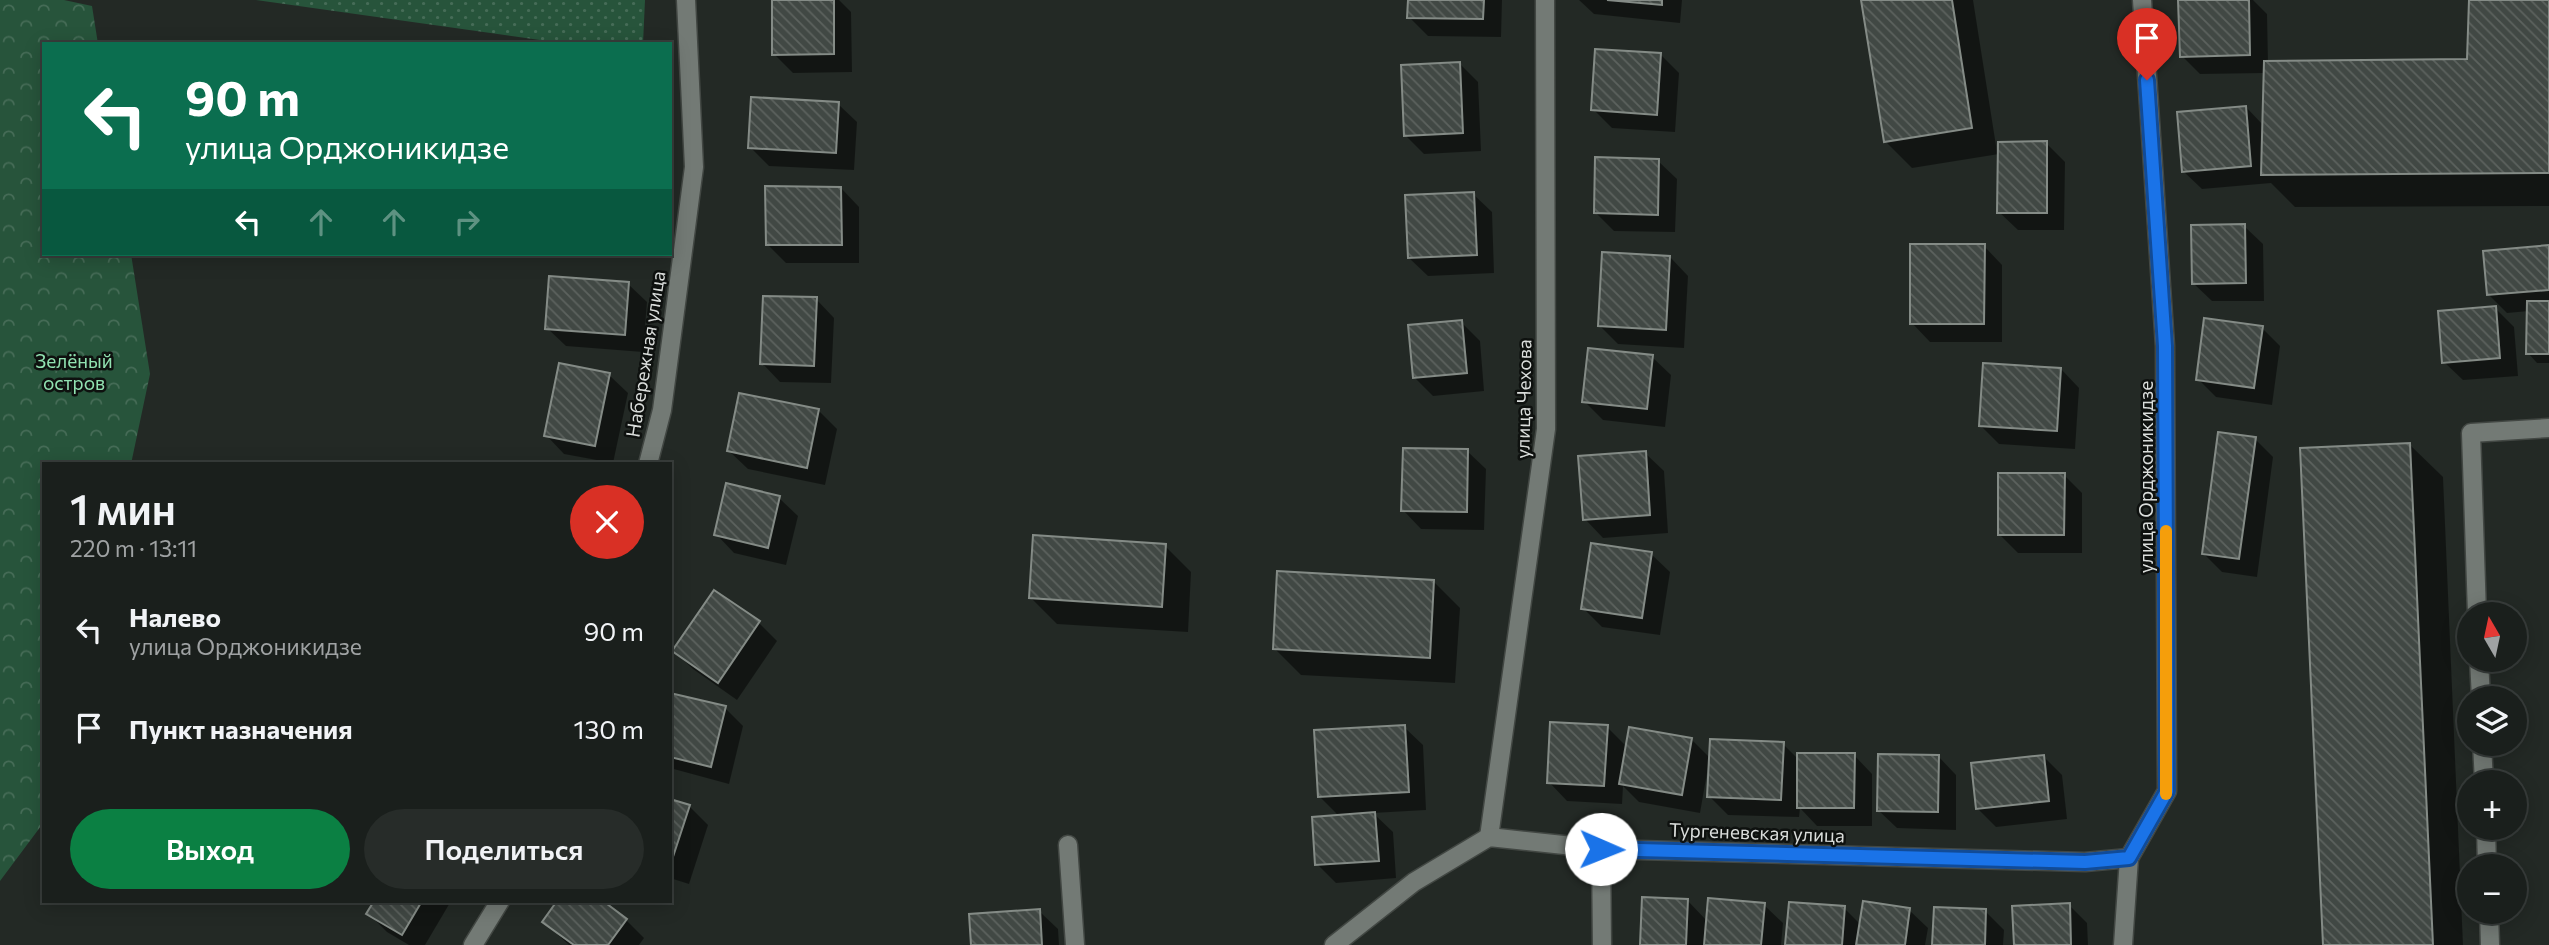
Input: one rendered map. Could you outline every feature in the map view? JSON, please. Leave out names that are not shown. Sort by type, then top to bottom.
[{"type":"street","name":"Набережная улица","points":[[649,462],[662,410],[694,167],[686,0]]},
{"type":"street","name":"улица Чехова","points":[[1489,837],[1546,429],[1545,0]]},
{"type":"street","name":"улица Орджоникидзе","points":[[2123,945],[2129,858],[2167,791],[2165,346],[2142,0]]},
{"type":"street","points":[[2477,602],[2471,433],[2549,428]]},
{"type":"street","name":"Тургеневская улица","points":[[1489,837],[1601,849],[2085,862],[2129,858]]},
{"type":"street","points":[[1335,945],[1414,882],[1489,837]]},
{"type":"street","points":[[1068,845],[1075,945]]},
{"type":"street","points":[[1601,849],[1602,945]]},
{"type":"street","points":[[472,945],[499,903]]},
{"type":"street","points":[[2489,924],[2490,945]]},
{"type":"green space","name":"Зелёный остров","points":[[0,0],[64,0],[92,6],[98,42],[42,42],[42,256],[131,256],[150,374],[131,462],[42,462],[42,825],[0,881]]},
{"type":"green space","points":[[256,0],[645,0],[643,42],[554,42]]},
{"type":"building","points":[[772,0],[834,0],[834,54],[772,55]]},
{"type":"building","points":[[1408,0],[1484,0],[1483,19],[1407,18]]},
{"type":"building","points":[[1607,0],[1662,0],[1662,5]]},
{"type":"building","points":[[1861,0],[1952,0],[1972,128],[1884,142]]},
{"type":"building","points":[[2178,0],[2249,0],[2250,55],[2180,57]]},
{"type":"building","points":[[2469,0],[2549,0],[2549,173],[2261,175],[2264,61],[2467,59]]},
{"type":"building","points":[[1595,49],[1661,53],[1657,115],[1591,110]]},
{"type":"building","points":[[1460,62],[1463,133],[1404,136],[1401,65]]},
{"type":"building","points":[[751,97],[839,102],[836,153],[748,148]]},
{"type":"building","points":[[2246,106],[2251,166],[2182,172],[2177,112]]},
{"type":"building","points":[[2047,141],[2047,213],[1997,213],[1998,142]]},
{"type":"building","points":[[1595,157],[1659,159],[1658,215],[1594,213]]},
{"type":"building","points":[[765,186],[841,187],[842,245],[766,245]]},
{"type":"building","points":[[1474,192],[1477,255],[1408,258],[1405,195]]},
{"type":"building","points":[[2245,224],[2246,283],[2192,284],[2191,225]]},
{"type":"building","points":[[1910,244],[1985,244],[1984,324],[1910,324]]},
{"type":"building","points":[[2549,245],[2549,290],[2487,295],[2483,251]]},
{"type":"building","points":[[1602,252],[1670,256],[1666,330],[1598,326]]},
{"type":"building","points":[[549,276],[629,282],[625,335],[545,329]]},
{"type":"building","points":[[763,296],[817,297],[814,366],[760,364]]},
{"type":"building","points":[[2527,301],[2549,301],[2549,354],[2526,354]]},
{"type":"building","points":[[2496,306],[2500,358],[2442,363],[2438,311]]},
{"type":"building","points":[[2204,318],[2263,326],[2254,388],[2196,380]]},
{"type":"building","points":[[1462,320],[1467,373],[1413,378],[1408,325]]},
{"type":"building","points":[[1588,348],[1653,355],[1647,409],[1582,402]]},
{"type":"building","points":[[559,363],[610,373],[595,446],[544,436]]},
{"type":"building","points":[[1983,363],[2061,368],[2057,431],[1979,426]]},
{"type":"building","points":[[739,393],[819,409],[807,468],[727,451]]},
{"type":"building","points":[[2218,432],[2256,437],[2239,559],[2202,554]]},
{"type":"building","points":[[2410,443],[2433,945],[2323,945],[2300,448]]},
{"type":"building","points":[[1403,448],[1468,449],[1467,512],[1401,511]]},
{"type":"building","points":[[1646,451],[1650,515],[1583,520],[1578,456]]},
{"type":"building","points":[[1998,473],[2065,473],[2064,535],[1998,535]]},
{"type":"building","points":[[726,483],[780,496],[768,548],[714,535]]},
{"type":"building","points":[[1033,535],[1166,544],[1162,607],[1029,598]]},
{"type":"building","points":[[1591,543],[1652,552],[1642,618],[1581,609]]},
{"type":"building","points":[[1277,571],[1434,580],[1430,658],[1273,649]]},
{"type":"building","points":[[714,590],[760,621],[718,683],[672,651]]},
{"type":"building","points":[[672,693],[726,706],[711,767],[672,757]]},
{"type":"building","points":[[1550,722],[1608,725],[1604,786],[1547,783]]},
{"type":"building","points":[[1405,725],[1409,792],[1318,797],[1314,730]]},
{"type":"building","points":[[1629,727],[1692,738],[1682,795],[1619,784]]},
{"type":"building","points":[[1710,739],[1784,742],[1781,800],[1707,797]]},
{"type":"building","points":[[1797,753],[1855,753],[1854,808],[1797,808]]},
{"type":"building","points":[[1878,754],[1939,755],[1938,812],[1877,811]]},
{"type":"building","points":[[2044,755],[2049,801],[1976,809],[1971,763]]},
{"type":"building","points":[[672,800],[690,805],[672,860]]},
{"type":"building","points":[[1375,812],[1379,861],[1315,865],[1312,817]]},
{"type":"building","points":[[1642,897],[1688,899],[1686,945],[1640,945]]},
{"type":"building","points":[[1708,898],[1765,903],[1761,945],[1704,945]]},
{"type":"building","points":[[1863,901],[1910,908],[1905,945],[1856,945]]},
{"type":"building","points":[[1789,902],[1845,906],[1842,945],[1785,945]]},
{"type":"building","points":[[373,903],[421,903],[402,935],[366,914]]},
{"type":"building","points":[[556,903],[606,903],[627,919],[608,945],[574,945],[542,922]]},
{"type":"building","points":[[2070,903],[2071,945],[2014,945],[2012,906]]},
{"type":"building","points":[[1934,907],[1986,909],[1985,945],[1932,945]]},
{"type":"building","points":[[1040,909],[1042,945],[971,945],[969,914]]},
{"type":"slow traffic","points":[[2166,531],[2166,794]]},
{"type":"route","points":[[1601,849],[2085,862],[2129,858],[2167,791],[2165,346],[2147,80]]}]
